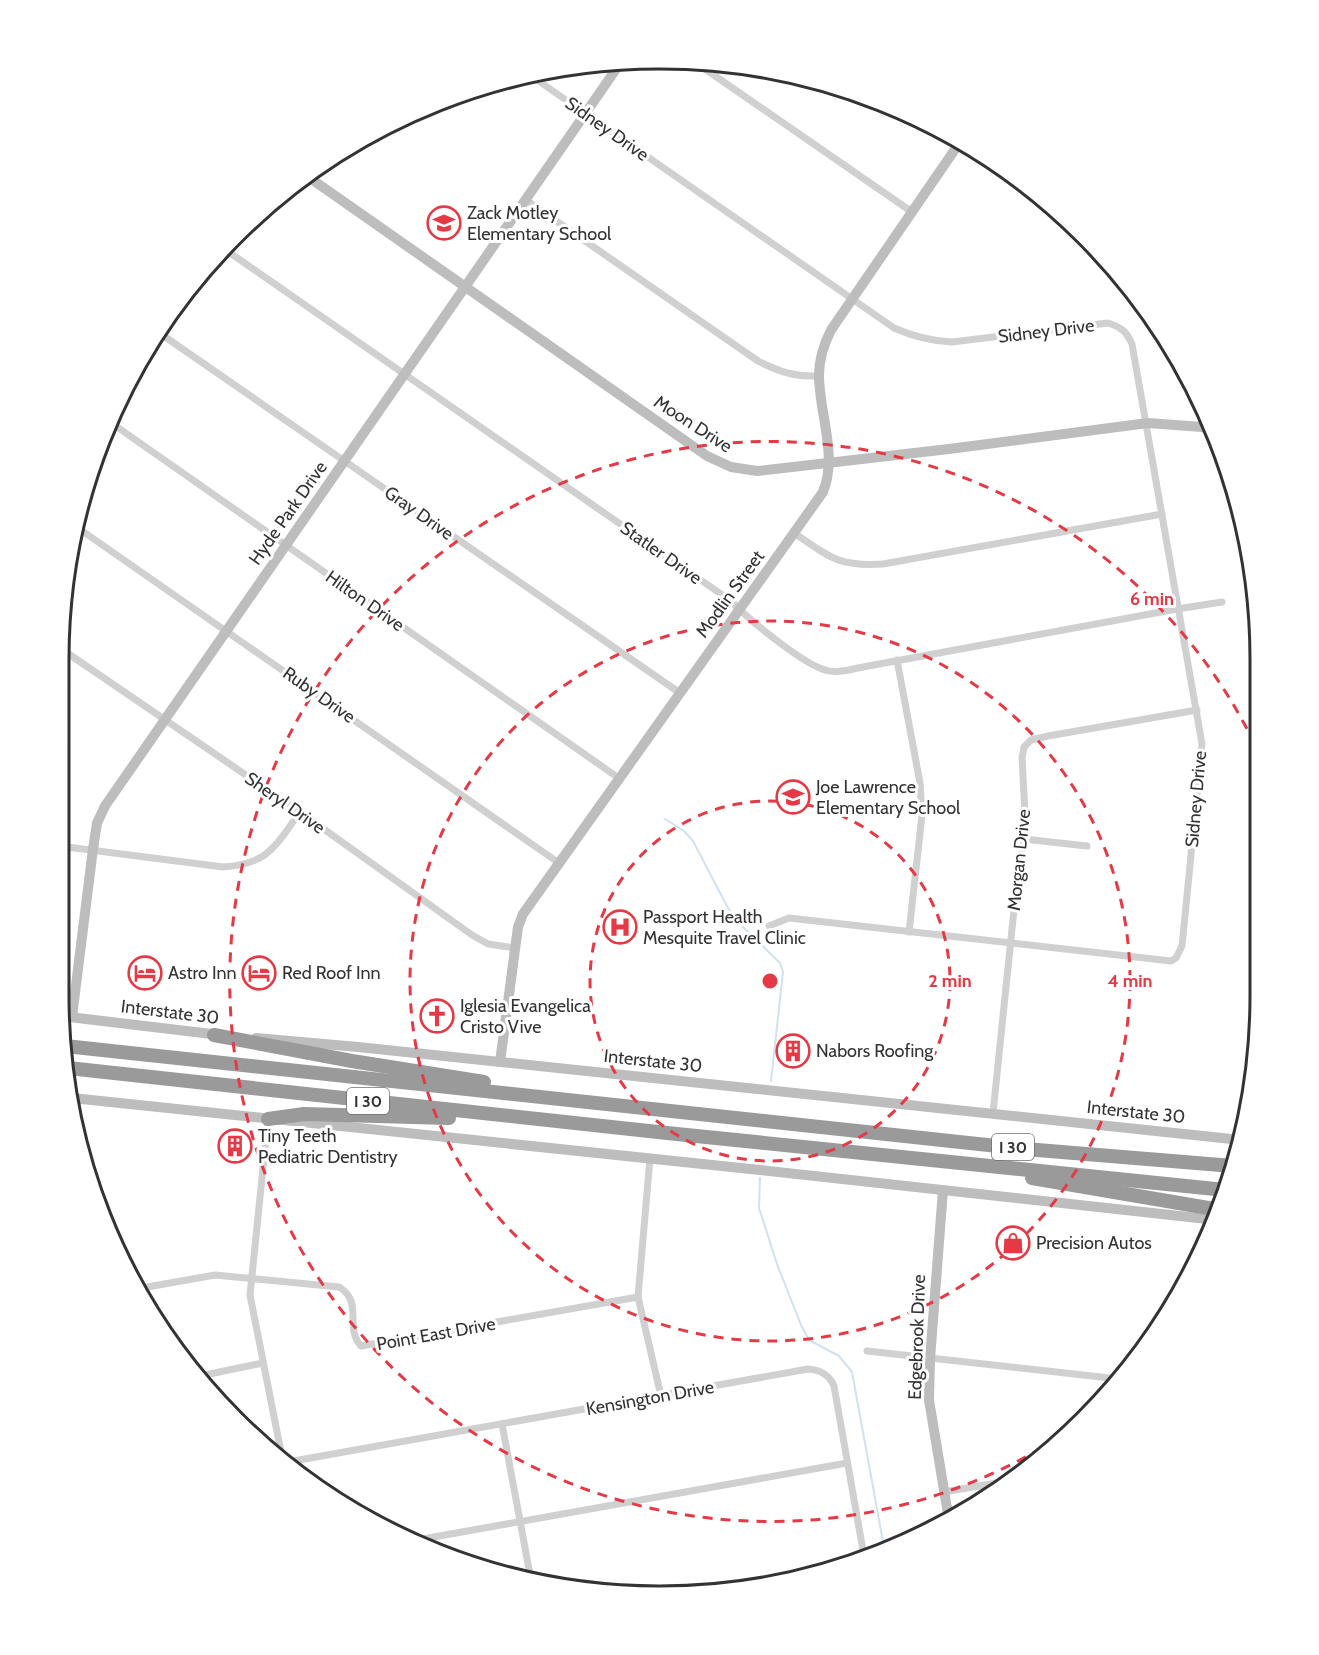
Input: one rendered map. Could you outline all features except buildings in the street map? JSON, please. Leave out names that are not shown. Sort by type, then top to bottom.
[{"type":"highway","points":[[214,1035],[312,1054],[485,1082],[563,1098]]},
{"type":"highway","name":"I 30","points":[[71,1047],[1026,1149],[1225,1165]]},
{"type":"highway","name":"I 30","points":[[74,1069],[1217,1189]]},
{"type":"highway","points":[[268,1119],[304,1114],[535,1119]]},
{"type":"highway","points":[[951,1162],[1210,1208]]},
{"type":"street","name":"Hyde Park Drive","points":[[69,998],[97,823],[105,806],[615,71]]},
{"type":"street","points":[[708,71],[912,212]]},
{"type":"street","name":"Sidney Drive","points":[[539,81],[894,328],[910,336],[930,341],[952,342],[1108,323],[1119,327],[1128,335],[1132,344],[1148,423],[1202,744],[1182,946],[1176,958],[1171,961],[1011,942]]},
{"type":"street","name":"Modlin Street","points":[[500,1062],[518,927],[523,914],[823,492],[829,463],[819,376],[820,359],[825,341],[956,148]]},
{"type":"street","name":"Moon Drive","points":[[314,181],[707,456],[739,469],[757,471],[829,463],[1148,423],[1201,426]]},
{"type":"street","points":[[526,200],[758,361],[776,370],[798,376],[819,376]]},
{"type":"street","name":"Statler Drive","points":[[231,254],[731,601],[746,617],[808,662],[826,670],[843,671],[1222,602]]},
{"type":"street","name":"Gray Drive","points":[[165,337],[680,693]]},
{"type":"street","name":"Hilton Drive","points":[[117,427],[620,779]]},
{"type":"street","points":[[794,533],[826,555],[860,566],[883,564],[1162,514]]},
{"type":"street","name":"Ruby Drive","points":[[83,532],[559,863]]},
{"type":"street","name":"Sheryl Drive","points":[[69,654],[300,812],[472,935],[488,944],[515,948]]},
{"type":"street","points":[[897,660],[920,783],[922,814],[909,932]]},
{"type":"street","name":"Morgan Drive","points":[[993,1113],[1016,890],[1024,840],[1022,758],[1024,747],[1031,740],[1197,710]]},
{"type":"street","points":[[69,847],[224,867],[240,866],[256,861],[275,847],[300,812]]},
{"type":"street","points":[[1024,840],[1087,846]]},
{"type":"street","points":[[769,926],[789,918],[1011,942]]},
{"type":"street","name":"Interstate 30","points":[[70,1017],[214,1035],[337,1045],[1232,1139]]},
{"type":"street","points":[[78,1099],[1206,1219]]},
{"type":"street","points":[[268,1119],[250,1296],[280,1447]]},
{"type":"street","points":[[650,1158],[638,1297],[661,1396]]},
{"type":"street","name":"Edgebrook Drive","points":[[943,1190],[929,1400],[947,1511]]},
{"type":"street","name":"Point East Drive","points":[[146,1287],[215,1275],[339,1287],[349,1293],[356,1341],[361,1347],[638,1297]]},
{"type":"street","points":[[867,1352],[1108,1379]]},
{"type":"street","points":[[207,1375],[263,1363]]},
{"type":"street","name":"Kensington Drive","points":[[296,1461],[808,1369],[818,1370],[826,1374],[833,1382],[863,1550]]},
{"type":"street","points":[[502,1424],[530,1571]]},
{"type":"street","points":[[427,1538],[847,1463]]},
{"type":"street","points":[[944,1492],[991,1484]]},
{"type":"waterway","points":[[665,819],[684,831],[693,841],[728,908],[742,926],[780,963],[783,972],[771,1081]]},
{"type":"waterway","points":[[760,1178],[759,1208],[777,1264],[801,1325],[809,1340],[839,1356],[852,1372],[883,1542]]},
{"type":"place","name":"Zack Motley Elementary School","points":[[444,223]]},
{"type":"place","name":"Joe Lawrence Elementary School","points":[[793,797]]},
{"type":"place","name":"Passport Health Mesquite Travel Clinic","points":[[620,927]]},
{"type":"place","name":"Astro Inn","points":[[145,973]]},
{"type":"place","name":"Red Roof Inn","points":[[259,973]]},
{"type":"place","name":"Iglesia Evangelica Cristo Vive","points":[[437,1016]]},
{"type":"place","name":"Nabors Roofing","points":[[793,1051]]},
{"type":"place","name":"Tiny Teeth Pediatric Dentistry","points":[[235,1146]]},
{"type":"place","name":"Precision Autos","points":[[1013,1243]]}]
